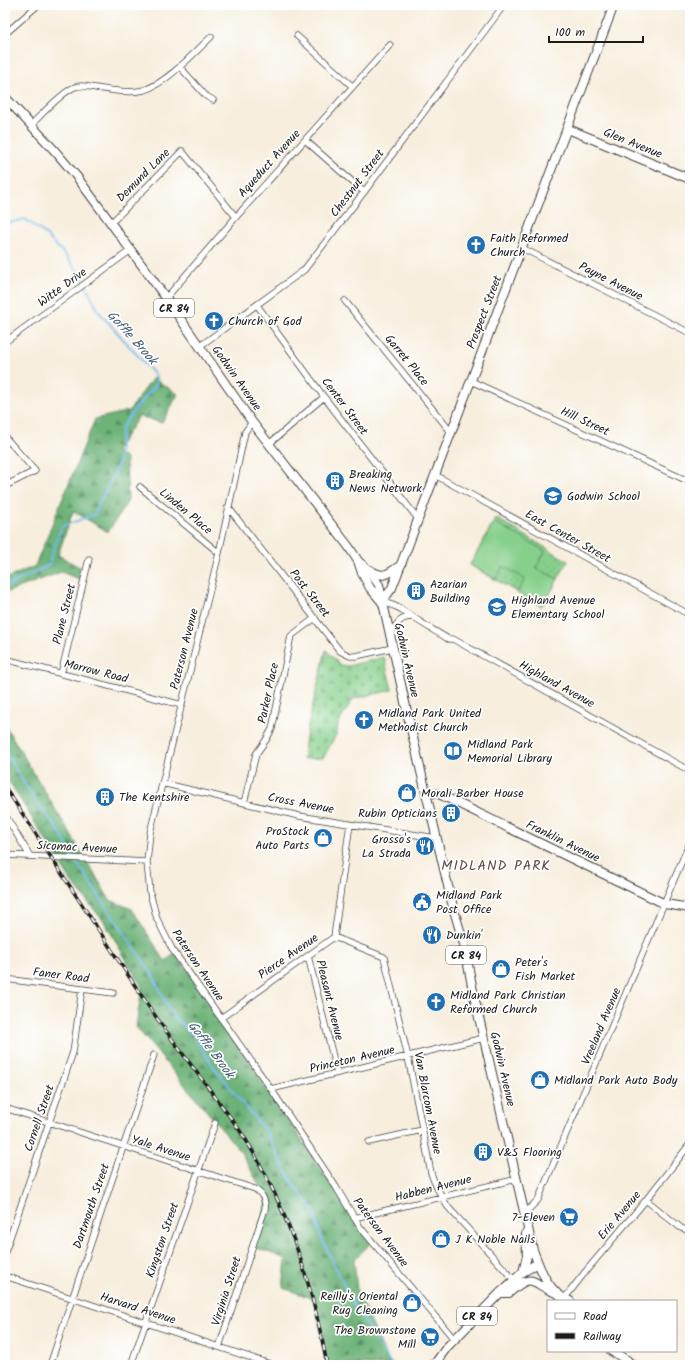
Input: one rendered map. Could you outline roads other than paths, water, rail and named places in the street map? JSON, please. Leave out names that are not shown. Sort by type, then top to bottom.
[{"type":"main road","name":"Prospect Street","points":[[382,602],[392,588],[401,565],[614,5]]},
{"type":"main road","name":"Godwin Avenue","points":[[5,97],[60,156],[166,298],[252,422],[358,561],[369,570],[379,585],[389,635],[436,838],[464,944],[474,996],[524,1214],[538,1263],[543,1275],[564,1299]]},
{"type":"main road","name":"Glen Avenue","points":[[568,129],[690,179]]},
{"type":"main road","name":"Godwin Avenue","points":[[358,561],[362,573],[371,589],[382,602]]},
{"type":"main road","points":[[369,570],[378,575],[385,575],[401,565]]},
{"type":"main road","name":"Franklin Avenue","points":[[426,792],[439,794],[665,904],[690,908]]},
{"type":"main road","points":[[523,1272],[526,1256],[527,1224]]},
{"type":"main road","name":"CR 84","points":[[434,1365],[446,1346],[454,1338],[514,1280],[523,1272],[538,1263]]},
{"type":"main road","points":[[500,1293],[509,1293],[520,1284],[528,1280],[534,1281],[564,1299]]},
{"type":"main road","points":[[613,1352],[629,1362]]},
{"type":"main road","points":[[623,1352],[629,1362]]},
{"type":"street","points":[[5,34],[38,5]]},
{"type":"street","name":"Chestnut Street","points":[[200,346],[304,270],[504,5]]},
{"type":"street","points":[[297,36],[352,86]]},
{"type":"street","points":[[30,125],[66,92],[74,87],[82,85],[124,92],[145,90],[180,67],[211,37]]},
{"type":"street","name":"Aqueduct Avenue","points":[[166,298],[236,216],[390,45]]},
{"type":"street","points":[[180,67],[206,96],[213,100]]},
{"type":"street","points":[[305,140],[364,192]]},
{"type":"street","name":"Demund Lane","points":[[111,223],[182,151],[236,216]]},
{"type":"street","name":"Payne Avenue","points":[[522,248],[690,333]]},
{"type":"street","name":"Witte Drive","points":[[5,342],[131,250]]},
{"type":"street","name":"Garret Place","points":[[345,301],[451,432]]},
{"type":"street","name":"Center Street","points":[[256,305],[324,397],[418,519]]},
{"type":"street","name":"Hill Street","points":[[471,381],[690,482]]},
{"type":"street","points":[[269,444],[324,397]]},
{"type":"street","name":"Paterson Avenue","points":[[252,422],[245,432],[219,552],[150,833],[147,862],[150,893],[155,913],[164,935],[172,949],[271,1089],[336,1187],[354,1218],[373,1244],[454,1338]]},
{"type":"street","points":[[5,437],[35,471],[5,486]]},
{"type":"street","name":"East Center Street","points":[[435,475],[690,615]]},
{"type":"street","name":"Linden Place","points":[[140,487],[219,552]]},
{"type":"street","name":"Post Street","points":[[228,507],[337,646],[345,654],[356,656],[392,648]]},
{"type":"street","name":"Plane Street","points":[[61,674],[89,559]]},
{"type":"street","name":"Highland Avenue","points":[[382,602],[406,611],[448,639],[454,639],[690,771]]},
{"type":"street","points":[[389,635],[399,621],[404,617],[413,617]]},
{"type":"street","name":"Parker Place","points":[[244,803],[256,754],[272,729],[291,636],[315,618]]},
{"type":"street","name":"Morrow Road","points":[[5,659],[182,705]]},
{"type":"street","name":"Cross Avenue","points":[[162,783],[298,816],[436,838]]},
{"type":"street","points":[[5,815],[30,856]]},
{"type":"street","name":"Pierce Avenue","points":[[221,1018],[334,937],[350,824]]},
{"type":"street","name":"Vreeland Avenue","points":[[524,1214],[538,1200],[665,904],[690,842]]},
{"type":"street","name":"Sicomac Avenue","points":[[5,855],[147,862]]},
{"type":"street","name":"Van Blarcom Avenue","points":[[334,937],[384,956],[408,1057],[431,1173],[441,1197],[448,1207],[514,1280]]},
{"type":"street","name":"Pleasant Avenue","points":[[308,956],[336,1073]]},
{"type":"street","name":"Faner Road","points":[[5,979],[113,994]]},
{"type":"street","name":"Cornell Street","points":[[5,1252],[74,1052],[82,989]]},
{"type":"street","name":"Princeton Avenue","points":[[271,1089],[484,1038]]},
{"type":"street","name":"Dartmouth Street","points":[[50,1365],[154,1054]]},
{"type":"street","name":"Yale Avenue","points":[[5,1108],[255,1189],[262,1194],[265,1199],[265,1210],[254,1242]]},
{"type":"street","name":"Kingston Street","points":[[131,1365],[215,1123]]},
{"type":"street","points":[[369,1142],[422,1130]]},
{"type":"street","name":"Erie Avenue","points":[[564,1299],[690,1144]]},
{"type":"street","name":"Habben Avenue","points":[[354,1218],[517,1179]]},
{"type":"street","points":[[646,1200],[681,1228],[690,1230]]},
{"type":"street","name":"Virginia Street","points":[[219,1347],[254,1242]]},
{"type":"street","name":"Harvard Avenue","points":[[5,1276],[146,1322],[264,1364],[273,1365]]},
{"type":"waterway","name":"Goffle Brook","points":[[5,224],[25,219],[46,235],[66,256],[81,276],[99,312],[156,376],[156,385],[135,409],[121,429],[119,463],[94,515],[62,526],[49,565],[5,587]]},
{"type":"waterway","name":"Goffle Brook","points":[[5,752],[29,791],[57,828],[73,856]]},
{"type":"waterway","name":"Goffle Brook","points":[[75,860],[152,974],[172,1015],[192,1034],[213,1066],[266,1132],[293,1184],[313,1209],[321,1237],[353,1304],[392,1365]]},
{"type":"railway","points":[[5,787],[149,1007],[237,1126],[261,1166],[297,1249],[314,1306],[327,1365]]},
{"type":"place","name":"Faith Reformed Church","points":[[476,245]]},
{"type":"place","name":"Church of God","points":[[214,321]]},
{"type":"place","name":"Breaking News Network","points":[[335,481]]},
{"type":"place","name":"Godwin School","points":[[553,496]]},
{"type":"place","name":"Azarian Building","points":[[416,591]]},
{"type":"place","name":"Highland Avenue Elementary School","points":[[497,607]]},
{"type":"place","name":"Midland Park United Methodist Church","points":[[364,720]]},
{"type":"place","name":"Midland Park Memorial Library","points":[[453,751]]},
{"type":"place","name":"Morali Barber House","points":[[407,793]]},
{"type":"place","name":"The Kentshire","points":[[105,797]]},
{"type":"place","name":"Rubin Opticians","points":[[451,813]]},
{"type":"place","name":"ProStock Auto Parts","points":[[323,838]]},
{"type":"place","name":"Grosso's La Strada","points":[[425,846]]},
{"type":"place","name":"Midland Park Post Office","points":[[422,902]]},
{"type":"place","name":"Dunkin'","points":[[432,935]]},
{"type":"place","name":"Peter's Fish Market","points":[[501,969]]},
{"type":"place","name":"Midland Park Christian Reformed Church","points":[[436,1002]]},
{"type":"place","name":"Midland Park Auto Body","points":[[540,1080]]},
{"type":"place","name":"V&S Flooring","points":[[483,1152]]},
{"type":"place","name":"7-Eleven","points":[[569,1217]]},
{"type":"place","name":"J K Noble Nails","points":[[441,1239]]},
{"type":"place","name":"Reilly's Oriental Rug Cleaning","points":[[412,1303]]},
{"type":"place","name":"The Brownstone Mill","points":[[430,1337]]},
{"type":"district","name":"MIDLAND PARK","points":[[496,865]]}]
